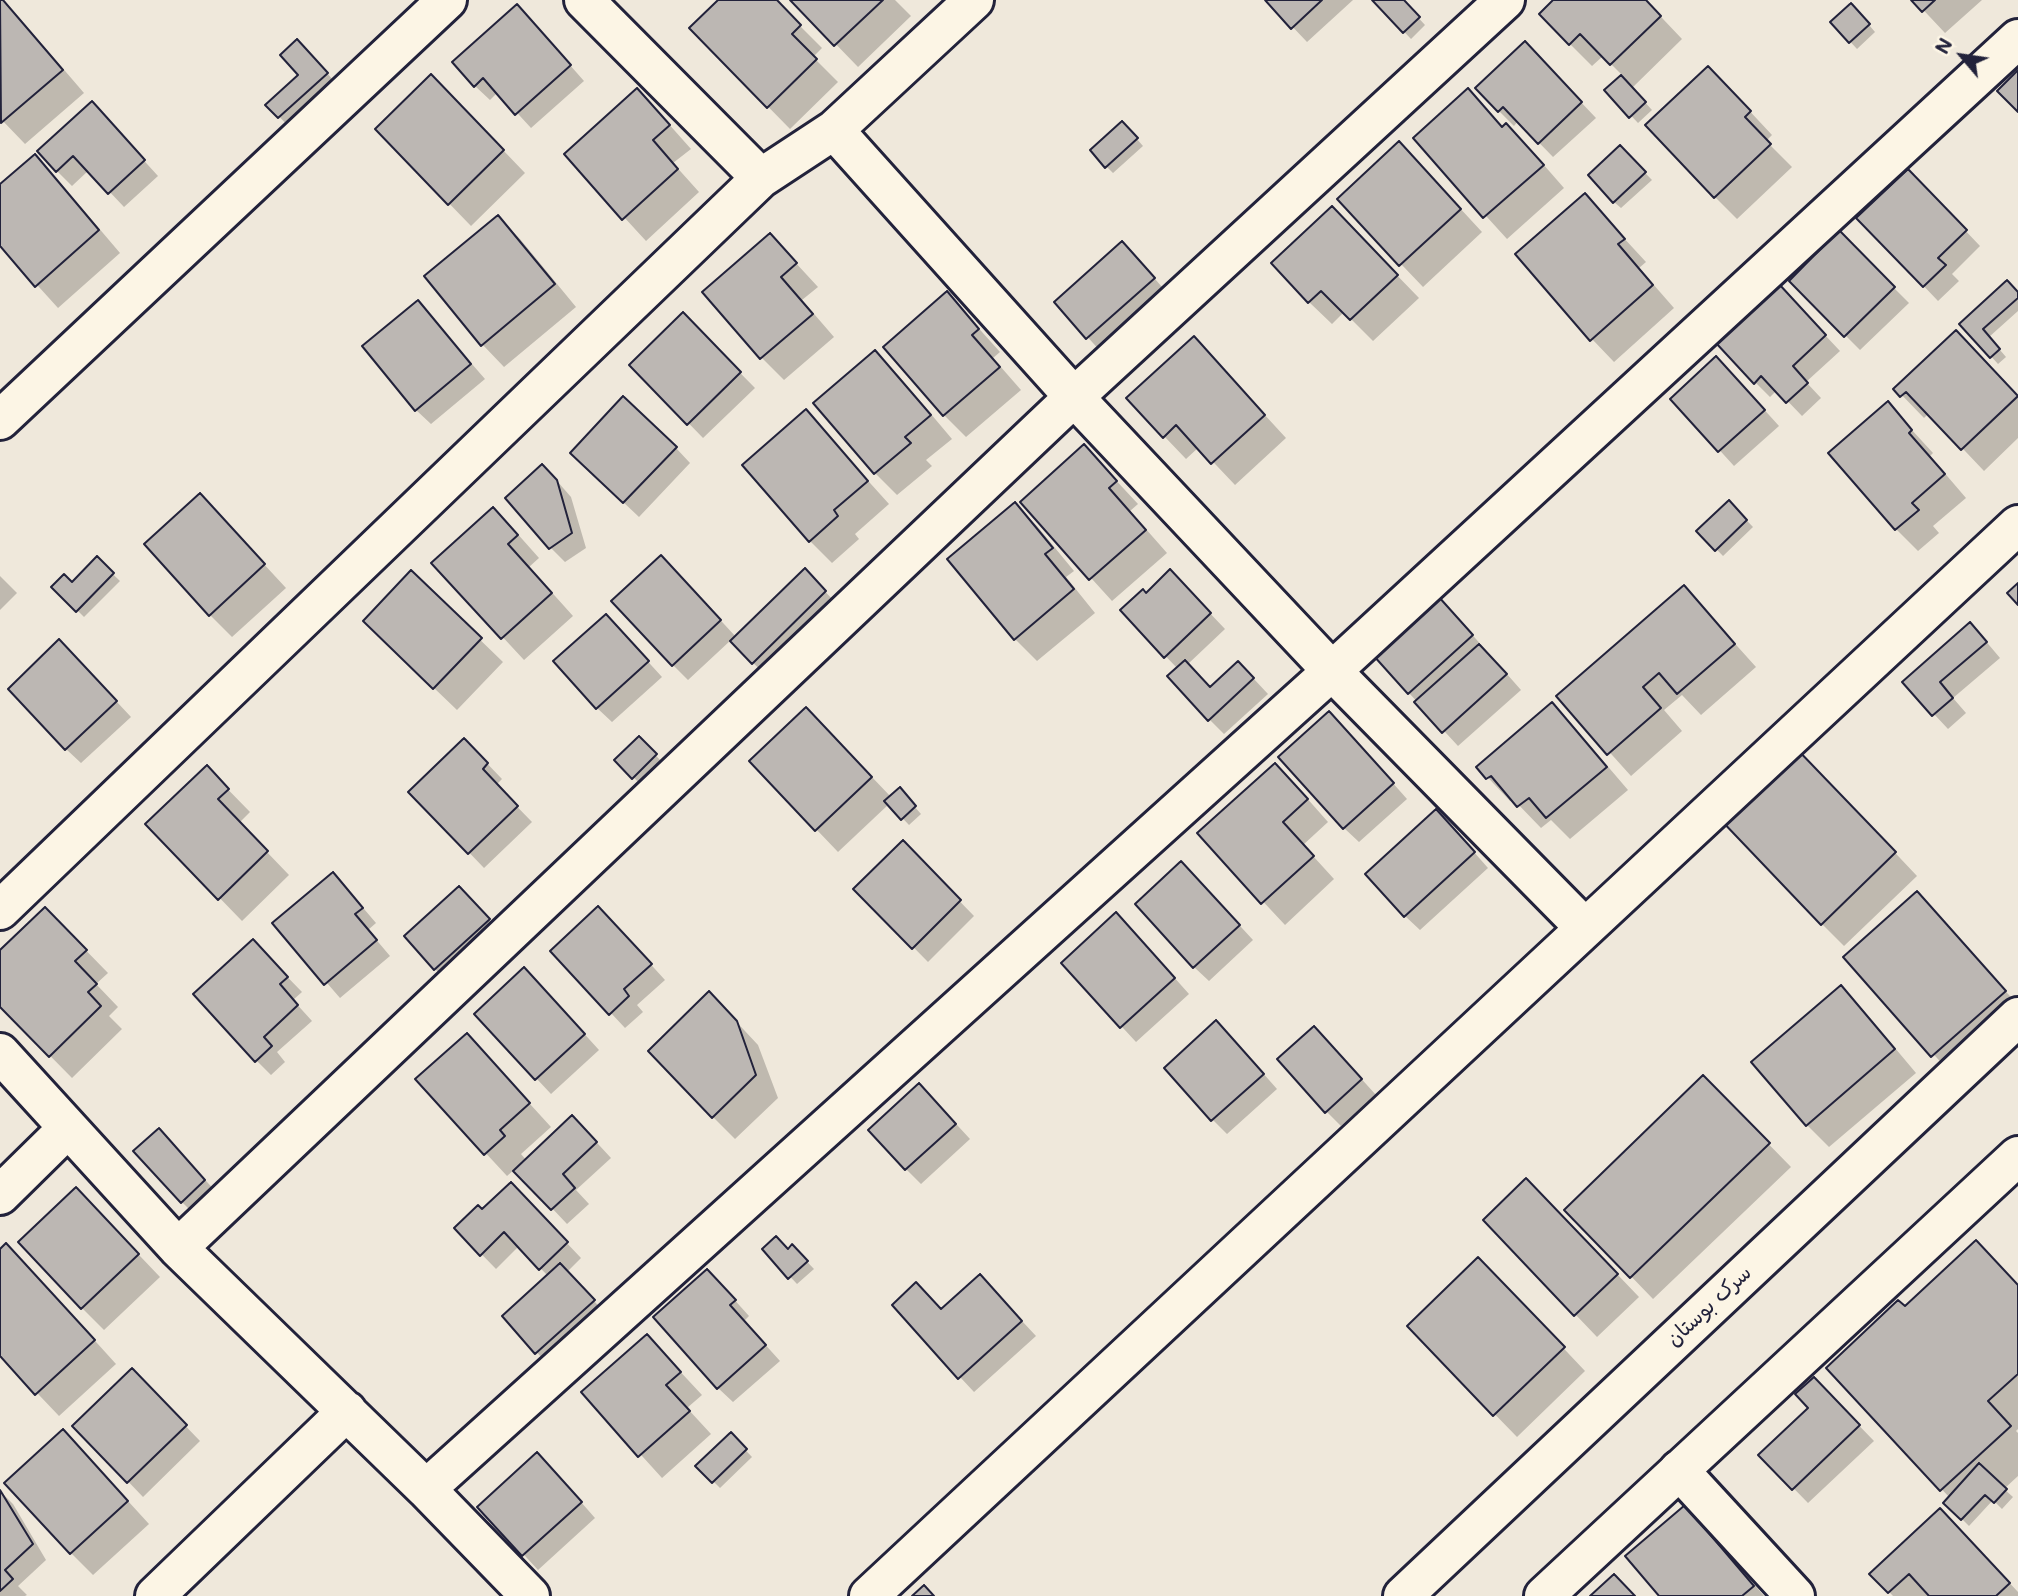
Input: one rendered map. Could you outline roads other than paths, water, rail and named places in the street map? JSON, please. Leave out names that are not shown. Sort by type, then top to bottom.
[{"type":"street","points":[[0,420],[447,0]]},
{"type":"street","points":[[584,0],[761,178]]},
{"type":"street","points":[[0,910],[761,178],[834,130],[974,0]]},
{"type":"street","points":[[178,1248],[1074,397],[1505,0]]},
{"type":"street","points":[[426,1489],[1332,671],[2018,39]]},
{"type":"street","points":[[834,130],[1074,397],[1332,671],[1585,928]]},
{"type":"street","points":[[869,1596],[2018,525]]},
{"type":"street","name":"سرک بوستان","points":[[1403,1596],[2018,1017]]},
{"type":"street","points":[[0,1053],[178,1248],[426,1489],[530,1596]]},
{"type":"street","points":[[0,1195],[68,1129]]},
{"type":"street","points":[[1544,1596],[2018,1156]]},
{"type":"street","points":[[155,1596],[347,1411]]},
{"type":"street","points":[[1679,1470],[1796,1596]]}]
